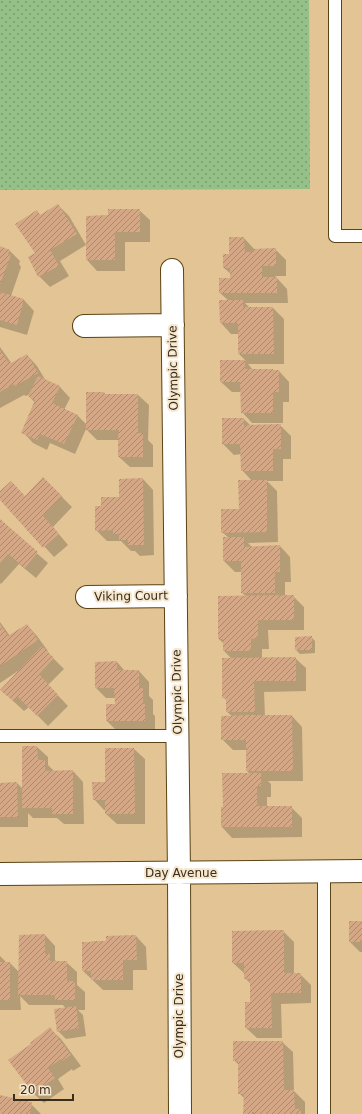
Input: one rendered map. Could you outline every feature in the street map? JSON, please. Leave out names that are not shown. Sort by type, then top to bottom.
[{"type":"street","name":"Olympic Drive","points":[[172,270],[179,873],[180,1114]]},
{"type":"street","points":[[84,326],[173,325]]},
{"type":"street","name":"Viking Court","points":[[87,596],[176,596]]},
{"type":"street","name":"Day Avenue","points":[[0,874],[362,871]]},
{"type":"lane","points":[[335,0],[335,236],[362,236]]},
{"type":"lane","points":[[0,736],[177,736]]},
{"type":"lane","points":[[324,872],[324,1114]]},
{"type":"green space","points":[[0,0],[309,0],[310,189],[0,190]]},
{"type":"building","points":[[58,204],[77,234],[50,250],[59,266],[38,277],[28,257],[35,253],[15,224],[37,210],[40,215]]},
{"type":"building","points":[[108,209],[140,209],[140,232],[115,232],[115,260],[86,260],[86,216],[108,215]]},
{"type":"building","points":[[229,237],[244,237],[245,252],[254,252],[254,249],[276,248],[276,266],[262,266],[262,277],[277,277],[277,293],[219,293],[219,278],[230,278],[230,268],[223,268],[223,254],[229,254]]},
{"type":"building","points":[[0,246],[10,250],[8,254],[11,255],[0,284]]},
{"type":"building","points":[[0,292],[24,299],[17,325],[0,320]]},
{"type":"building","points":[[219,300],[243,300],[243,307],[273,307],[274,354],[238,354],[238,323],[220,323]]},
{"type":"building","points":[[0,350],[8,362],[10,361],[11,363],[27,354],[38,373],[15,386],[14,384],[0,392]]},
{"type":"building","points":[[220,360],[245,360],[245,369],[279,370],[279,392],[273,392],[273,413],[241,413],[240,382],[220,382]]},
{"type":"building","points":[[38,376],[60,386],[52,403],[78,415],[64,444],[40,434],[37,440],[21,433],[35,400],[28,396]]},
{"type":"building","points":[[86,392],[104,392],[105,394],[138,394],[138,433],[143,433],[143,457],[118,457],[119,430],[86,430]]},
{"type":"building","points":[[222,418],[244,418],[244,429],[245,425],[281,424],[281,449],[273,449],[273,471],[241,471],[240,444],[222,444]]},
{"type":"building","points":[[43,477],[62,496],[43,516],[59,534],[43,548],[0,500],[0,491],[11,481],[25,496]]},
{"type":"building","points":[[143,478],[144,545],[128,545],[128,540],[119,540],[119,534],[113,534],[113,530],[95,531],[95,506],[101,506],[101,497],[119,497],[119,479]]},
{"type":"building","points":[[238,480],[267,480],[267,532],[221,533],[221,509],[239,509]]},
{"type":"building","points":[[0,519],[38,552],[25,568],[8,554],[0,563]]},
{"type":"building","points":[[223,537],[244,537],[244,547],[280,545],[280,572],[275,572],[275,593],[241,593],[241,561],[223,561]]},
{"type":"building","points":[[294,595],[294,620],[258,620],[258,638],[251,639],[251,651],[223,651],[223,639],[218,639],[218,596]]},
{"type":"building","points":[[0,624],[8,636],[27,624],[38,640],[0,666]]},
{"type":"building","points":[[312,636],[312,650],[295,650],[295,637]]},
{"type":"building","points":[[42,646],[54,658],[39,674],[58,695],[37,716],[18,697],[13,701],[0,690]]},
{"type":"building","points":[[296,657],[296,681],[254,681],[255,712],[226,712],[226,698],[222,698],[222,658]]},
{"type":"building","points":[[117,661],[117,670],[139,670],[139,688],[143,688],[145,721],[106,721],[106,704],[115,704],[114,688],[95,688],[95,662]]},
{"type":"building","points":[[292,715],[293,771],[246,771],[246,740],[221,740],[221,716]]},
{"type":"building","points":[[22,746],[37,746],[38,760],[45,760],[45,771],[73,770],[73,814],[52,814],[52,808],[22,808]]},
{"type":"building","points":[[105,748],[134,748],[135,814],[105,814],[105,800],[93,800],[92,782],[105,782]]},
{"type":"building","points":[[222,773],[261,773],[261,786],[257,786],[257,806],[292,806],[292,827],[221,827],[221,807],[223,807]]},
{"type":"building","points":[[17,782],[18,817],[0,817],[0,783]]},
{"type":"building","points":[[349,921],[362,921],[362,942],[349,942]]},
{"type":"building","points":[[284,930],[284,973],[301,973],[301,993],[271,993],[272,1028],[245,1028],[245,1002],[250,1002],[250,979],[244,979],[244,963],[232,963],[232,931]]},
{"type":"building","points":[[45,934],[45,954],[50,954],[50,961],[67,961],[67,981],[75,981],[75,1000],[55,1000],[55,995],[18,995],[19,935]]},
{"type":"building","points":[[136,935],[137,960],[123,960],[123,980],[91,980],[91,971],[82,971],[82,942],[106,941],[106,936]]},
{"type":"building","points":[[0,962],[10,962],[10,1000],[0,1000]]},
{"type":"building","points":[[76,1006],[79,1028],[57,1032],[54,1009]]},
{"type":"building","points":[[50,1027],[71,1055],[62,1061],[61,1059],[48,1068],[55,1078],[33,1093],[8,1060],[31,1044],[30,1043]]},
{"type":"building","points":[[233,1041],[283,1041],[284,1090],[294,1090],[295,1109],[301,1109],[301,1114],[254,1114],[254,1112],[252,1112],[252,1114],[243,1114],[244,1094],[238,1094],[238,1061],[233,1061]]},
{"type":"building","points":[[0,1095],[31,1102],[30,1114],[0,1114]]}]
